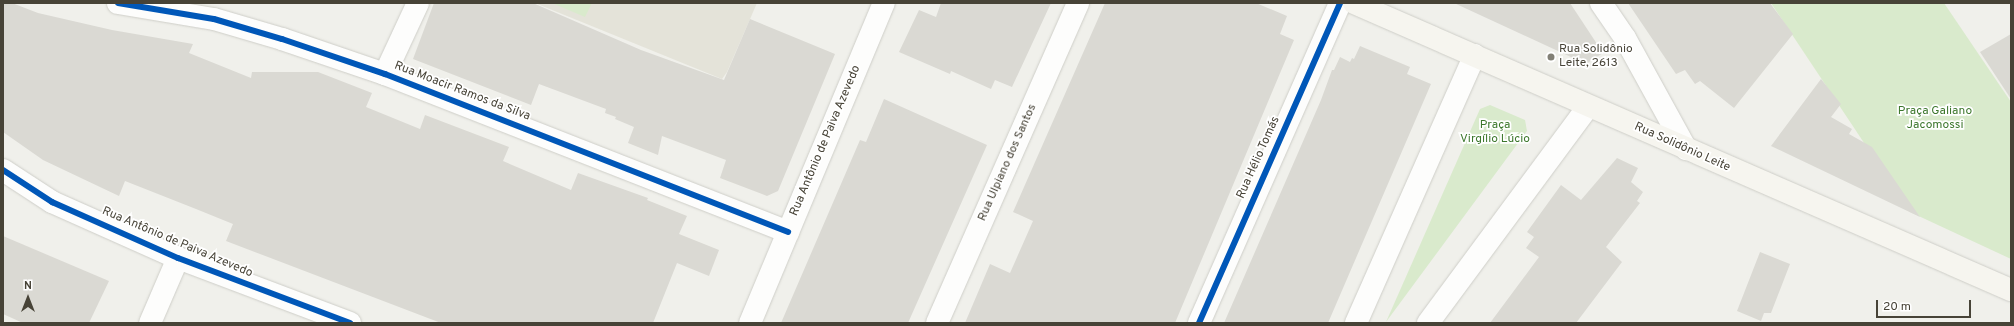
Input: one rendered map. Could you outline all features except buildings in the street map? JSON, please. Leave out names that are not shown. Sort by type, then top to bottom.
[{"type":"main road","name":"Rua Solidônio Leite","points":[[1354,3],[1475,55],[1588,107],[2011,290]]},
{"type":"street","name":"Rua Moacir Ramos da Silva","points":[[118,3],[214,18],[385,74],[788,232]]},
{"type":"street","points":[[385,74],[418,3]]},
{"type":"street","name":"Rua Antônio de Paiva Azevedo","points":[[750,323],[884,3]]},
{"type":"street","name":"Rua Ulpiano dos Santos","points":[[937,323],[1078,3]]},
{"type":"street","name":"Rua Hélio Tomás","points":[[1199,323],[1340,3]]},
{"type":"street","points":[[1600,3],[1625,38],[1686,149]]},
{"type":"street","points":[[1356,323],[1475,55]]},
{"type":"street","points":[[1428,323],[1588,107]]},
{"type":"street","name":"Rua Antônio de Paiva Azevedo","points":[[3,170],[52,202],[178,258],[350,323]]},
{"type":"street","points":[[150,323],[178,258]]},
{"type":"shaded area","points":[[535,3],[757,3],[727,72],[722,79]]},
{"type":"green space","points":[[552,3],[592,3],[585,17]]},
{"type":"green space","name":"Praça Galiano Jacomossi","points":[[1771,3],[1944,3],[2011,102],[2011,259],[1910,212]]},
{"type":"green space","name":"Praça Virgílio Lúcio","points":[[1490,105],[1525,120],[1527,131],[1386,322],[1480,109]]},
{"type":"cycle path","points":[[118,3],[214,19],[282,39],[385,74],[788,232]]},
{"type":"cycle path","points":[[1199,323],[1340,3]]},
{"type":"cycle path","points":[[3,170],[52,202],[178,258],[350,323]]},
{"type":"place","name":"Rua Solidônio Leite, 2613","points":[[1551,57]]}]
